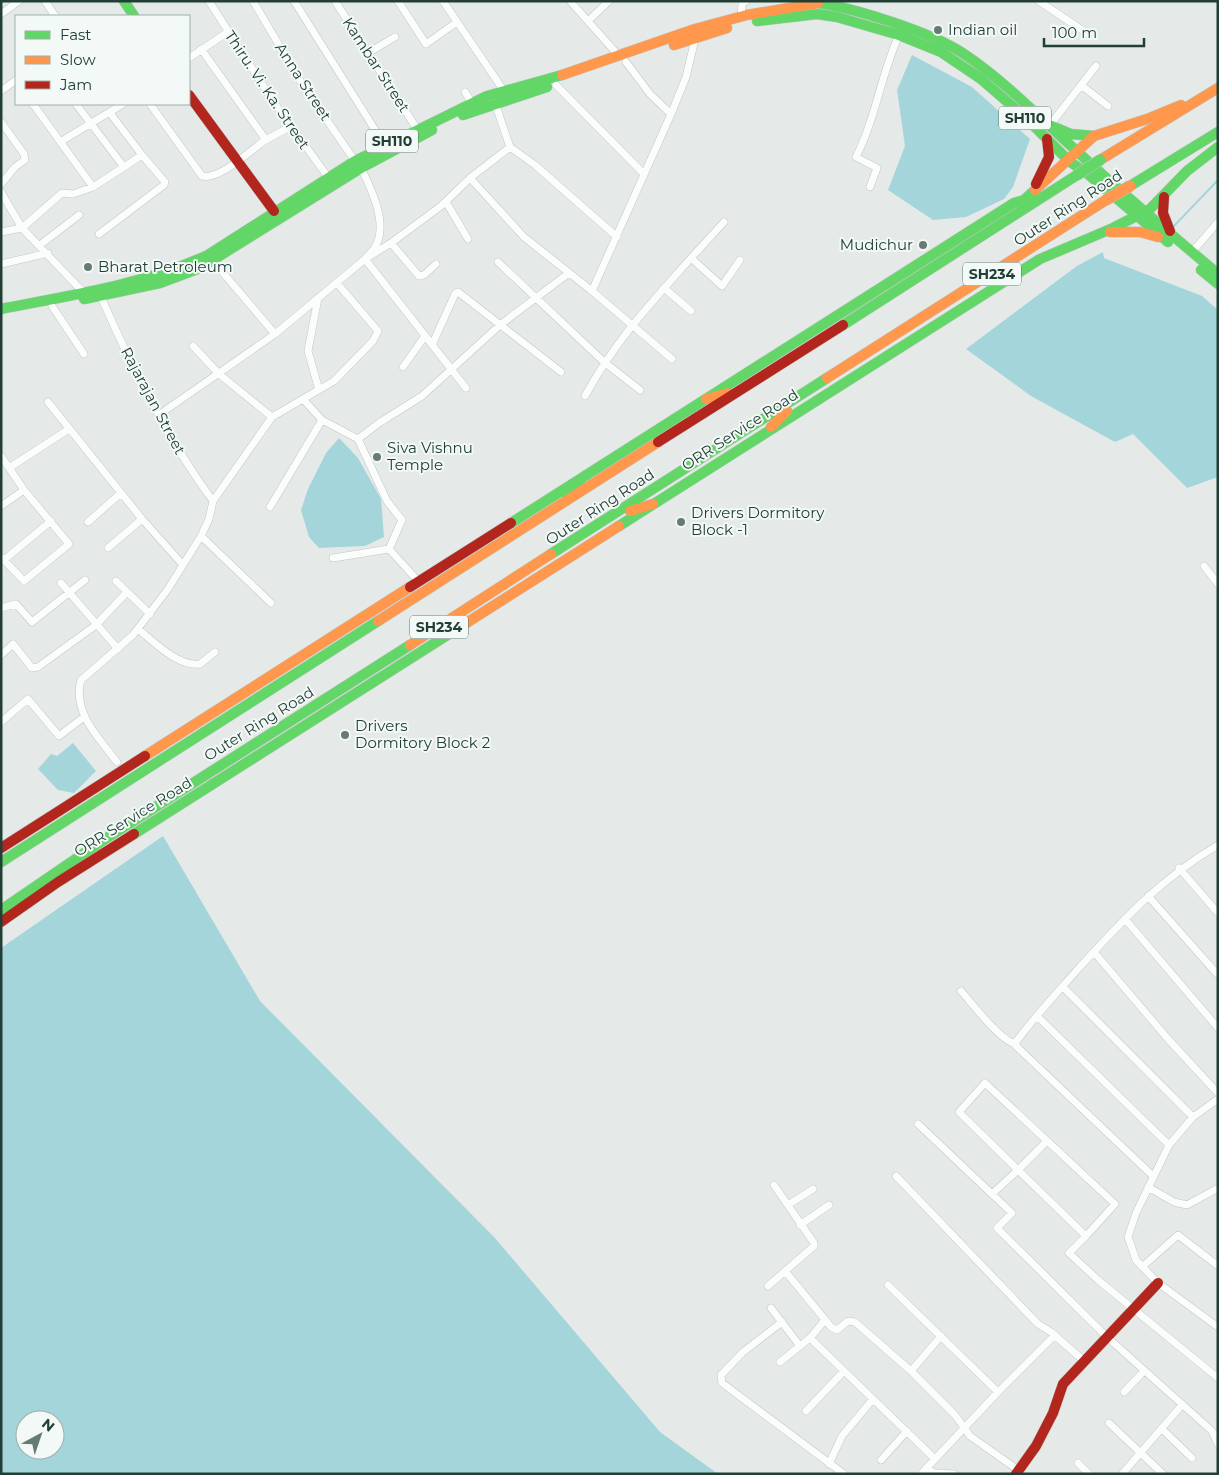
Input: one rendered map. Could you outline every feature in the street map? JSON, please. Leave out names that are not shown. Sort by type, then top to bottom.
[{"type":"main road","points":[[124,1],[133,15]]},
{"type":"main road","name":"SH110","points":[[696,33],[748,22],[814,2],[840,6],[950,45],[978,64],[1035,114],[1090,175],[1119,201],[1140,214]]},
{"type":"main road","name":"SH110","points":[[100,293],[158,276],[208,255],[328,177],[458,117],[495,103],[556,85],[741,17],[798,7],[817,14],[838,17],[899,35],[941,52],[965,67],[1046,138],[1073,156],[1140,214],[1216,275]]},
{"type":"main road","name":"SH110","points":[[1,310],[160,284],[213,261],[358,164],[384,144],[472,103],[504,91],[623,59]]},
{"type":"main road","points":[[1035,114],[1050,125],[1072,134],[1094,136],[1162,114],[1218,83]]},
{"type":"main road","name":"Outer Ring Road","points":[[1,862],[1100,160],[1218,88]]},
{"type":"main road","points":[[190,96],[274,211]]},
{"type":"main road","name":"Outer Ring Road","points":[[7,912],[39,883],[1106,200],[1218,132]]},
{"type":"main road","points":[[1,848],[1014,203],[1024,200],[1094,136]]},
{"type":"main road","points":[[1032,192],[1048,161],[1050,148],[1046,138]]},
{"type":"main road","name":"ORR Service Road","points":[[1,922],[7,912],[58,882],[771,427],[1040,259],[1140,214],[1164,197],[1187,171],[1218,147]]},
{"type":"main road","points":[[1164,197],[1164,220],[1172,240]]},
{"type":"main road","points":[[1103,232],[1115,220],[1119,201]]},
{"type":"main road","points":[[1103,232],[1140,232],[1172,240]]},
{"type":"main road","name":"SH110","points":[[1172,240],[1192,252],[1216,275]]},
{"type":"main road","name":"SH110","points":[[1,317],[52,306],[85,295]]},
{"type":"main road","points":[[706,399],[742,389]]},
{"type":"main road","points":[[771,427],[800,397]]},
{"type":"main road","points":[[557,506],[582,478]]},
{"type":"main road","points":[[611,518],[653,504]]},
{"type":"main road","points":[[1017,1472],[1036,1446],[1054,1413],[1062,1384],[1158,1283]]},
{"type":"street","points":[[1,14],[19,1]]},
{"type":"street","points":[[45,1],[54,15]]},
{"type":"street","name":"Thiru. Vi. Ka. Street","points":[[209,1],[228,32],[328,177]]},
{"type":"street","name":"Anna Street","points":[[253,1],[302,84],[358,164],[377,202],[379,227],[376,246],[365,259]]},
{"type":"street","points":[[294,1],[384,144]]},
{"type":"street","name":"Kambar Street","points":[[335,1],[417,129]]},
{"type":"street","points":[[398,1],[426,44],[457,22]]},
{"type":"street","points":[[443,1],[504,91]]},
{"type":"street","points":[[570,1],[623,59],[650,94],[671,114]]},
{"type":"street","points":[[588,21],[609,1]]},
{"type":"street","points":[[741,17],[742,4],[746,1]]},
{"type":"street","points":[[1039,1],[1088,34]]},
{"type":"street","points":[[190,57],[228,32]]},
{"type":"street","points":[[592,291],[686,77],[696,33]]},
{"type":"street","points":[[870,187],[877,168],[856,156],[868,132],[891,52],[899,35]]},
{"type":"street","points":[[368,54],[395,38]]},
{"type":"street","points":[[201,49],[266,140]]},
{"type":"street","points":[[1050,125],[1096,66]]},
{"type":"street","points":[[1,91],[15,81]]},
{"type":"street","points":[[556,85],[644,174]]},
{"type":"street","points":[[1081,85],[1108,106]]},
{"type":"street","points":[[465,92],[472,103]]},
{"type":"street","points":[[495,103],[510,147],[535,165],[617,237]]},
{"type":"street","points":[[34,105],[93,186]]},
{"type":"street","points":[[77,105],[124,167]]},
{"type":"street","points":[[60,142],[122,105]]},
{"type":"street","points":[[151,105],[202,176],[215,175],[266,140],[292,126]]},
{"type":"street","points":[[99,234],[164,185],[164,179],[142,155],[110,113]]},
{"type":"street","points":[[1,122],[24,154],[26,160],[15,167],[1,184]]},
{"type":"street","points":[[160,414],[275,334],[365,259],[392,243],[446,202],[470,178],[510,147]]},
{"type":"street","points":[[1,232],[22,228],[62,193],[73,194],[93,186],[142,155]]},
{"type":"street","points":[[470,178],[524,237],[592,291],[672,359]]},
{"type":"street","points":[[1,192],[4,202],[22,228],[48,253],[85,295]]},
{"type":"street","points":[[446,202],[468,239]]},
{"type":"street","points":[[40,245],[79,215]]},
{"type":"street","points":[[585,396],[604,362],[631,325],[724,222]]},
{"type":"street","points":[[1192,252],[1218,222]]},
{"type":"street","points":[[392,243],[419,276],[424,275],[436,264]]},
{"type":"street","points":[[1,264],[48,253]]},
{"type":"street","points":[[691,258],[722,286],[740,260]]},
{"type":"street","points":[[365,259],[466,388]]},
{"type":"street","points":[[213,261],[275,334]]},
{"type":"street","points":[[498,262],[604,362],[640,390]]},
{"type":"street","points":[[358,439],[379,423],[422,396],[500,325],[569,273]]},
{"type":"street","points":[[117,762],[84,717],[80,692],[81,680],[118,649],[150,614],[201,536],[209,519],[213,501],[272,417],[334,381],[373,341],[378,331],[336,283]]},
{"type":"street","points":[[664,288],[691,311]]},
{"type":"street","points":[[432,345],[455,294],[458,292],[561,372]]},
{"type":"street","name":"Rajarajan Street","points":[[100,293],[160,414],[192,472],[213,501]]},
{"type":"street","points":[[318,298],[308,351],[319,390]]},
{"type":"street","points":[[52,306],[84,354]]},
{"type":"street","points":[[403,367],[425,336]]},
{"type":"street","points":[[193,346],[219,374],[272,417]]},
{"type":"street","points":[[303,399],[322,420],[358,439],[387,501],[402,520],[389,549]]},
{"type":"street","points":[[48,402],[142,519],[183,565]]},
{"type":"street","points":[[270,507],[322,420]]},
{"type":"street","points":[[9,468],[69,428]]},
{"type":"street","points":[[1,456],[24,490],[51,521],[69,542],[67,547],[24,581],[3,558],[51,521]]},
{"type":"street","points":[[1,506],[24,490]]},
{"type":"street","points":[[88,522],[121,493]]},
{"type":"street","points":[[108,548],[142,519]]},
{"type":"street","points":[[201,536],[271,603]]},
{"type":"street","points":[[333,558],[389,549]]},
{"type":"street","points":[[389,549],[419,582]]},
{"type":"street","points":[[1204,566],[1218,584]]},
{"type":"street","points":[[1,608],[16,604],[32,622],[85,580]]},
{"type":"street","points":[[116,582],[150,614]]},
{"type":"street","points":[[61,583],[118,649]]},
{"type":"street","points":[[1,655],[13,644],[35,669],[61,653],[96,625],[127,592]]},
{"type":"street","points":[[138,629],[166,652],[188,663],[200,664],[215,652]]},
{"type":"street","points":[[1,722],[28,699],[59,736],[84,717]]},
{"type":"street","points":[[1016,1044],[1037,1016],[1094,952],[1148,896],[1179,868],[1218,845]]},
{"type":"street","points":[[1179,868],[1218,913]]},
{"type":"street","points":[[1148,896],[1218,975]]},
{"type":"street","points":[[1125,919],[1218,1028]]},
{"type":"street","points":[[1094,952],[1168,1039],[1218,1093]]},
{"type":"street","points":[[1063,987],[1193,1117]]},
{"type":"street","points":[[961,991],[1000,1034],[1012,1044],[1016,1044],[1153,1176]]},
{"type":"street","points":[[1037,1016],[1169,1146]]},
{"type":"street","points":[[1086,1236],[958,1112],[985,1083],[1115,1204],[1086,1236],[1069,1253],[1218,1378]]},
{"type":"street","points":[[1218,1099],[1193,1117],[1169,1146],[1148,1187],[1128,1237],[1136,1260],[1142,1267],[1158,1283],[1218,1327]]},
{"type":"street","points":[[918,1124],[1012,1213],[997,1228],[1107,1337],[1212,1431],[1218,1444]]},
{"type":"street","points":[[992,1194],[1047,1141]]},
{"type":"street","points":[[896,1176],[1038,1324],[1055,1335],[1084,1361]]},
{"type":"street","points":[[768,1286],[814,1246],[774,1185]]},
{"type":"street","points":[[1148,1187],[1174,1202],[1187,1205],[1218,1188]]},
{"type":"street","points":[[788,1205],[812,1190]]},
{"type":"street","points":[[800,1225],[829,1205]]},
{"type":"street","points":[[1142,1267],[1178,1235],[1218,1266]]},
{"type":"street","points":[[785,1272],[835,1330],[848,1321],[855,1322],[910,1371],[970,1436],[1017,1472]]},
{"type":"street","points":[[888,1285],[998,1392]]},
{"type":"street","points":[[771,1308],[800,1346]]},
{"type":"street","points":[[780,1362],[810,1338],[825,1320]]},
{"type":"street","points":[[782,1322],[743,1352],[720,1375],[720,1379],[722,1383],[844,1474]]},
{"type":"street","points":[[923,1471],[1055,1335]]},
{"type":"street","points":[[910,1371],[941,1336]]},
{"type":"street","points":[[810,1338],[935,1459]]},
{"type":"street","points":[[806,1411],[844,1371]]},
{"type":"street","points":[[1124,1392],[1144,1371]]},
{"type":"street","points":[[826,1474],[842,1436],[873,1399]]},
{"type":"street","points":[[1122,1474],[1182,1405]]},
{"type":"street","points":[[1108,1423],[1163,1474]]},
{"type":"street","points":[[1162,1429],[1192,1458]]},
{"type":"street","points":[[881,1460],[907,1432]]},
{"type":"street","points":[[1078,1463],[1089,1474]]},
{"type":"street","points":[[923,1471],[954,1474]]},
{"type":"water","points":[[912,55],[972,87],[1030,139],[1013,187],[1004,199],[966,217],[933,220],[888,190],[905,146],[897,90]]},
{"type":"water","points":[[1103,252],[1104,258],[1202,296],[1218,310],[1218,477],[1187,488],[1133,434],[1115,442],[1031,396],[966,349],[1077,266]]},
{"type":"water","points":[[339,438],[358,458],[381,499],[384,537],[365,546],[319,548],[309,537],[301,510],[308,489],[326,453]]},
{"type":"water","points":[[73,743],[96,771],[74,793],[58,790],[38,769],[51,754],[57,756]]},
{"type":"water","points":[[163,836],[260,1001],[495,1238],[660,1432],[718,1474],[1,1474],[1,948]]},
{"type":"waterway","points":[[1173,227],[1218,180]]},
{"type":"traffic: fast","points":[[124,1],[133,15]]},
{"type":"traffic: fast","points":[[818,3],[852,10],[893,22],[933,38],[964,54],[1009,89],[1114,185],[1218,274]]},
{"type":"traffic: fast","points":[[757,21],[817,14],[837,17],[899,35],[941,52],[981,79],[1026,118],[1069,161],[1089,175],[1168,242]]},
{"type":"traffic: fast","points":[[1,309],[132,282],[208,255],[355,161],[487,96],[562,75]]},
{"type":"traffic: fast","points":[[463,115],[547,87]]},
{"type":"traffic: fast","points":[[1052,126],[1071,134],[1094,136]]},
{"type":"traffic: fast","points":[[84,299],[160,283],[200,268],[361,168],[432,130]]},
{"type":"traffic: fast","points":[[1130,186],[1218,132]]},
{"type":"traffic: fast","points":[[619,526],[1040,259],[1113,228],[1150,209],[1187,171],[1218,147]]},
{"type":"traffic: fast","points":[[1077,175],[1100,160]]},
{"type":"traffic: fast","points":[[843,325],[1077,175]]},
{"type":"traffic: fast","points":[[511,523],[1014,203],[1024,200],[1035,190]]},
{"type":"traffic: fast","points":[[1201,270],[1218,284]]},
{"type":"traffic: fast","points":[[551,554],[827,378]]},
{"type":"traffic: fast","points":[[567,495],[582,478]]},
{"type":"traffic: fast","points":[[1,862],[378,621]]},
{"type":"traffic: fast","points":[[134,834],[460,627]]},
{"type":"traffic: fast","points":[[1,910],[102,841],[410,645]]},
{"type":"traffic: fast","points":[[12,914],[28,896]]},
{"type":"traffic: slow","points":[[562,75],[695,29],[747,15],[818,3]]},
{"type":"traffic: slow","points":[[674,45],[727,28]]},
{"type":"traffic: slow","points":[[1100,160],[1218,88]]},
{"type":"traffic: slow","points":[[1035,190],[1094,136],[1147,119],[1181,105]]},
{"type":"traffic: slow","points":[[1106,200],[1130,186]]},
{"type":"traffic: slow","points":[[827,378],[1106,200]]},
{"type":"traffic: slow","points":[[1110,232],[1140,232],[1158,237]]},
{"type":"traffic: slow","points":[[706,399],[728,393]]},
{"type":"traffic: slow","points":[[771,427],[787,411]]},
{"type":"traffic: slow","points":[[378,621],[658,442]]},
{"type":"traffic: slow","points":[[630,511],[653,504]]},
{"type":"traffic: slow","points":[[460,627],[619,526]]},
{"type":"traffic: slow","points":[[410,645],[551,554]]},
{"type":"traffic: slow","points":[[145,756],[410,587]]},
{"type":"traffic: jam","points":[[190,96],[274,211]]},
{"type":"traffic: jam","points":[[1036,184],[1049,157],[1047,139]]},
{"type":"traffic: jam","points":[[1164,197],[1163,213],[1170,231]]},
{"type":"traffic: jam","points":[[658,442],[843,325]]},
{"type":"traffic: jam","points":[[410,587],[511,523]]},
{"type":"traffic: jam","points":[[1,848],[145,756]]},
{"type":"traffic: jam","points":[[1,922],[58,882],[134,834]]},
{"type":"traffic: jam","points":[[1016,1474],[1036,1446],[1053,1413],[1063,1384],[1158,1283]]},
{"type":"place","name":"Indian oil","points":[[938,30]]},
{"type":"place","name":"Mudichur","points":[[923,245]]},
{"type":"place","name":"Bharat Petroleum","points":[[88,267]]},
{"type":"place","name":"Siva Vishnu Temple","points":[[377,457]]},
{"type":"place","name":"Drivers Dormitory Block -1","points":[[681,522]]},
{"type":"place","name":"Drivers Dormitory Block 2","points":[[345,735]]}]
